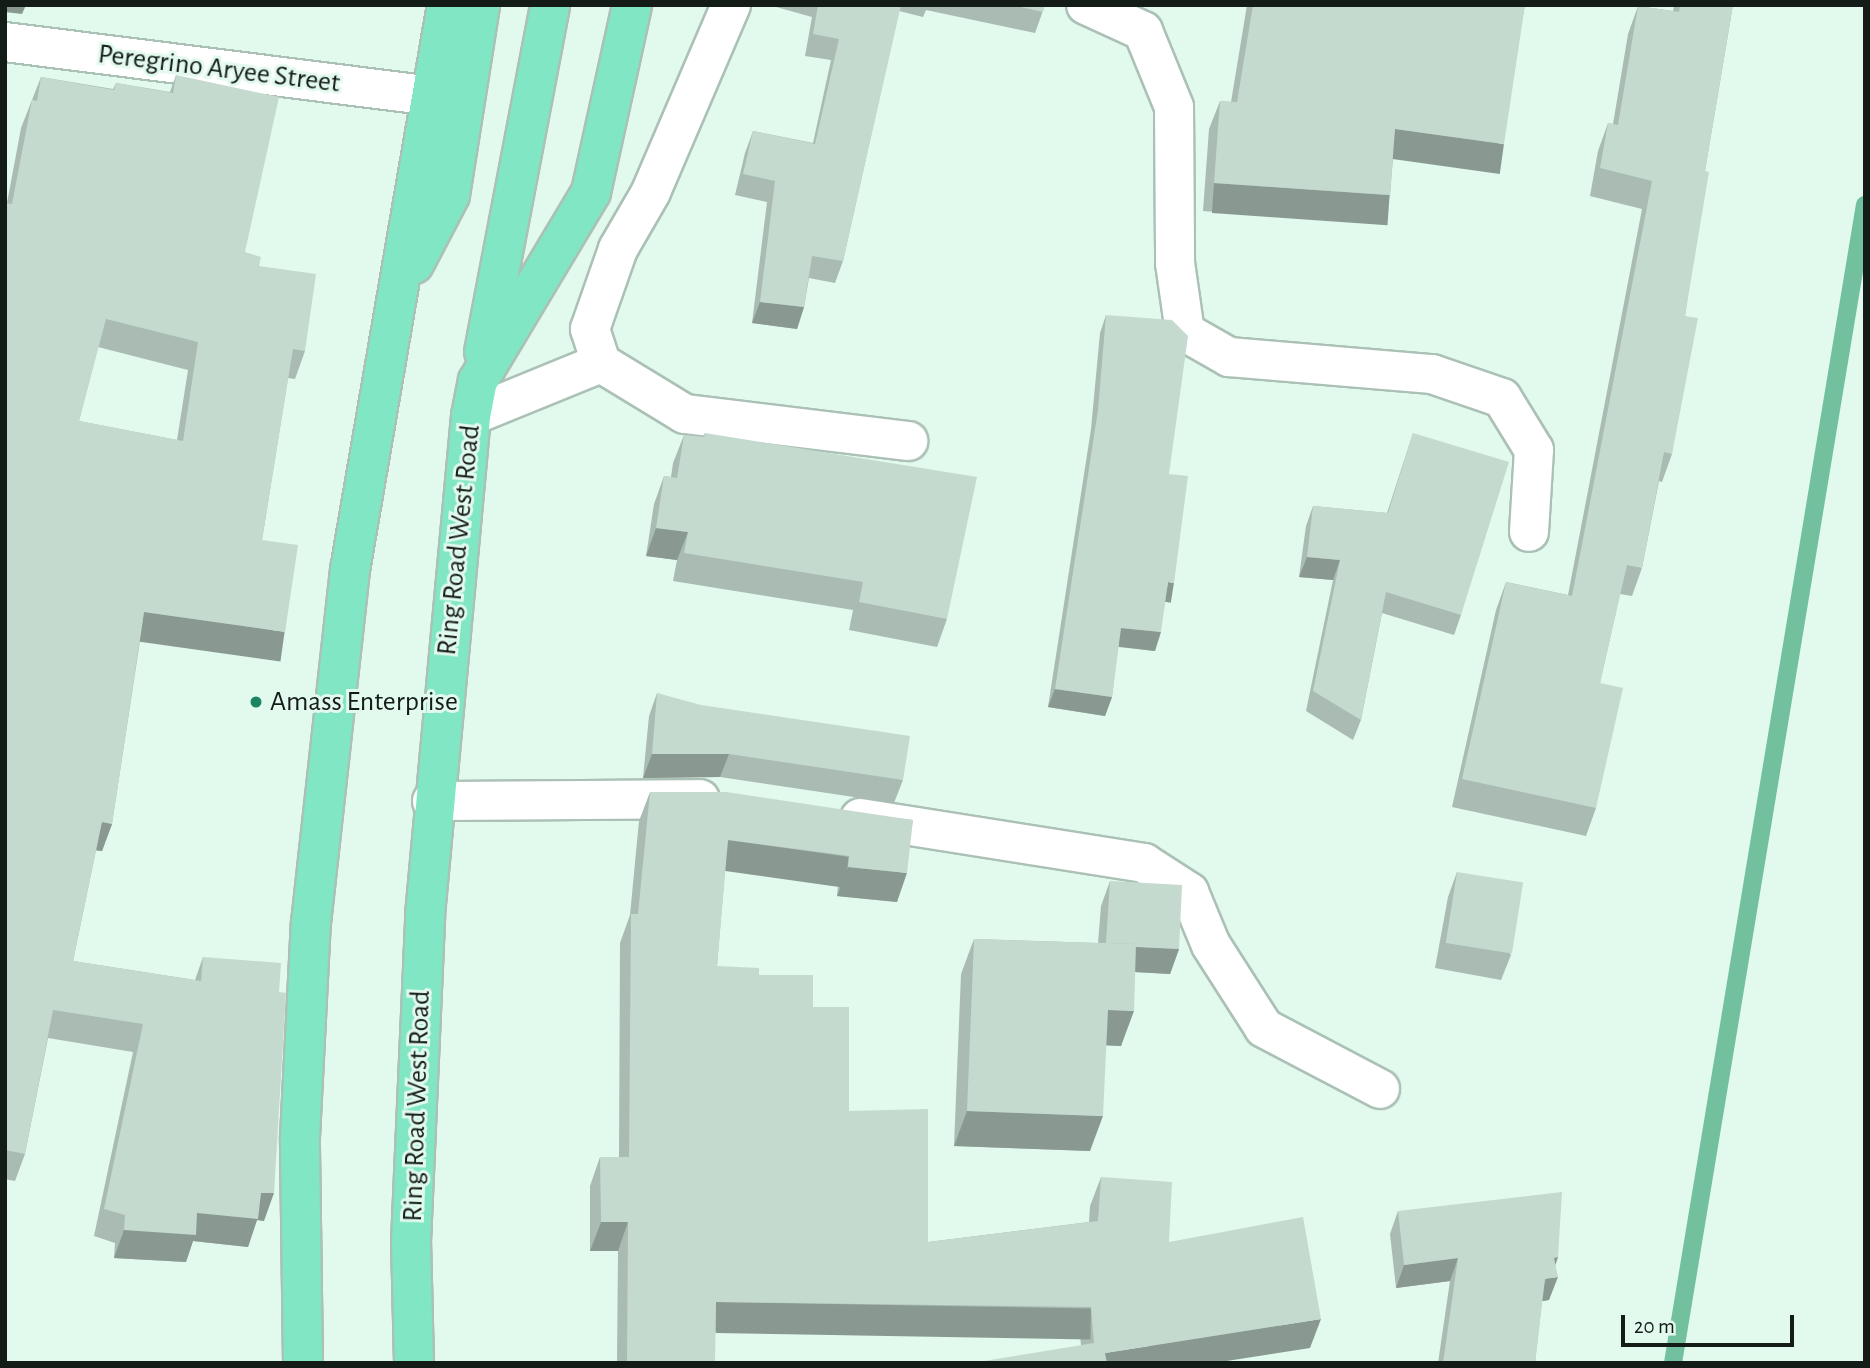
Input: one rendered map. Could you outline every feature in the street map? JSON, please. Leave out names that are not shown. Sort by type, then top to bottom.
[{"type":"main road","points":[[303,1363],[300,1137],[311,923],[350,570],[447,5]]},
{"type":"main road","points":[[398,293],[450,195],[480,5]]},
{"type":"main road","points":[[474,399],[511,225],[550,5]]},
{"type":"main road","name":"Ring Road West Road","points":[[414,1363],[411,1242],[432,800],[474,399],[591,192],[632,5]]},
{"type":"street","points":[[731,5],[651,192],[618,249],[590,329],[601,363],[685,414],[908,441]]},
{"type":"street","points":[[1086,5],[1143,31],[1174,107],[1175,263],[1185,332],[1229,357],[1432,374],[1502,398],[1534,450],[1529,532]]},
{"type":"street","name":"Peregrino Aryee Street","points":[[5,42],[432,96]]},
{"type":"street","points":[[474,399],[601,363]]},
{"type":"street","points":[[432,800],[730,800]]},
{"type":"street","points":[[824,813],[1144,863],[1189,892],[1210,945],[1264,1028],[1380,1089]]},
{"type":"building","points":[[818,5],[901,5],[843,261],[812,256],[804,307],[760,302],[775,181],[743,174],[753,131],[815,144],[839,39],[813,34]]},
{"type":"building","points":[[1012,5],[1045,5],[1043,12]]},
{"type":"building","points":[[1253,5],[1525,5],[1504,144],[1395,129],[1390,195],[1214,183],[1220,101],[1237,102]]},
{"type":"building","points":[[1680,5],[1733,5],[1705,171],[1709,172],[1685,316],[1698,318],[1672,454],[1664,452],[1642,568],[1627,565],[1600,683],[1623,688],[1596,808],[1462,779],[1506,582],[1572,596],[1652,181],[1600,168],[1608,123],[1618,125],[1638,6],[1679,12]]},
{"type":"building","points":[[176,75],[279,97],[245,252],[261,257],[259,266],[316,274],[305,351],[293,349],[262,540],[298,545],[285,632],[144,612],[112,824],[102,822],[73,961],[201,981],[203,957],[281,963],[279,992],[286,993],[274,1193],[261,1193],[258,1219],[197,1213],[196,1235],[124,1230],[125,1215],[104,1209],[143,1024],[53,1010],[25,1154],[5,1150],[5,203],[12,204],[32,100],[37,101],[41,77],[114,90],[116,83],[173,93]],"holes":[[[106,319],[198,342],[183,441],[79,421]]]},
{"type":"building","points":[[1106,315],[1172,320],[1188,336],[1169,474],[1188,476],[1174,583],[1168,582],[1161,632],[1121,628],[1112,697],[1055,689],[1098,410]]},
{"type":"building","points":[[705,433],[977,477],[947,619],[859,602],[863,582],[684,553],[688,532],[656,528],[664,476],[677,478],[684,435],[704,437]]},
{"type":"building","points":[[1413,433],[1509,462],[1461,615],[1386,592],[1361,720],[1313,691],[1340,560],[1307,557],[1313,506],[1388,513]]},
{"type":"building","points":[[657,693],[701,705],[910,736],[903,780],[729,754],[652,754]]},
{"type":"building","points":[[650,792],[726,792],[913,820],[907,873],[848,867],[849,856],[728,840],[717,966],[759,968],[759,975],[813,975],[813,1007],[849,1007],[849,1111],[928,1109],[928,1242],[1098,1221],[1101,1177],[1172,1182],[1169,1242],[1303,1217],[1321,1319],[1105,1353],[1107,1363],[972,1363],[1094,1343],[1091,1307],[716,1302],[715,1363],[627,1363],[628,1222],[601,1222],[600,1157],[629,1157],[631,914],[638,914]]},
{"type":"building","points":[[1457,872],[1523,882],[1512,954],[1446,943]]},
{"type":"building","points":[[1110,881],[1182,885],[1179,949],[1106,943]]},
{"type":"building","points":[[974,939],[1136,944],[1134,1011],[1108,1010],[1103,1116],[967,1111]]},
{"type":"building","points":[[1562,1192],[1558,1257],[1554,1258],[1558,1277],[1545,1279],[1535,1363],[1443,1363],[1458,1258],[1404,1265],[1398,1211]]},
{"type":"waterway","points":[[1673,1363],[1865,205]]},
{"type":"place","name":"Amass Enterprise","points":[[256,702]]}]
